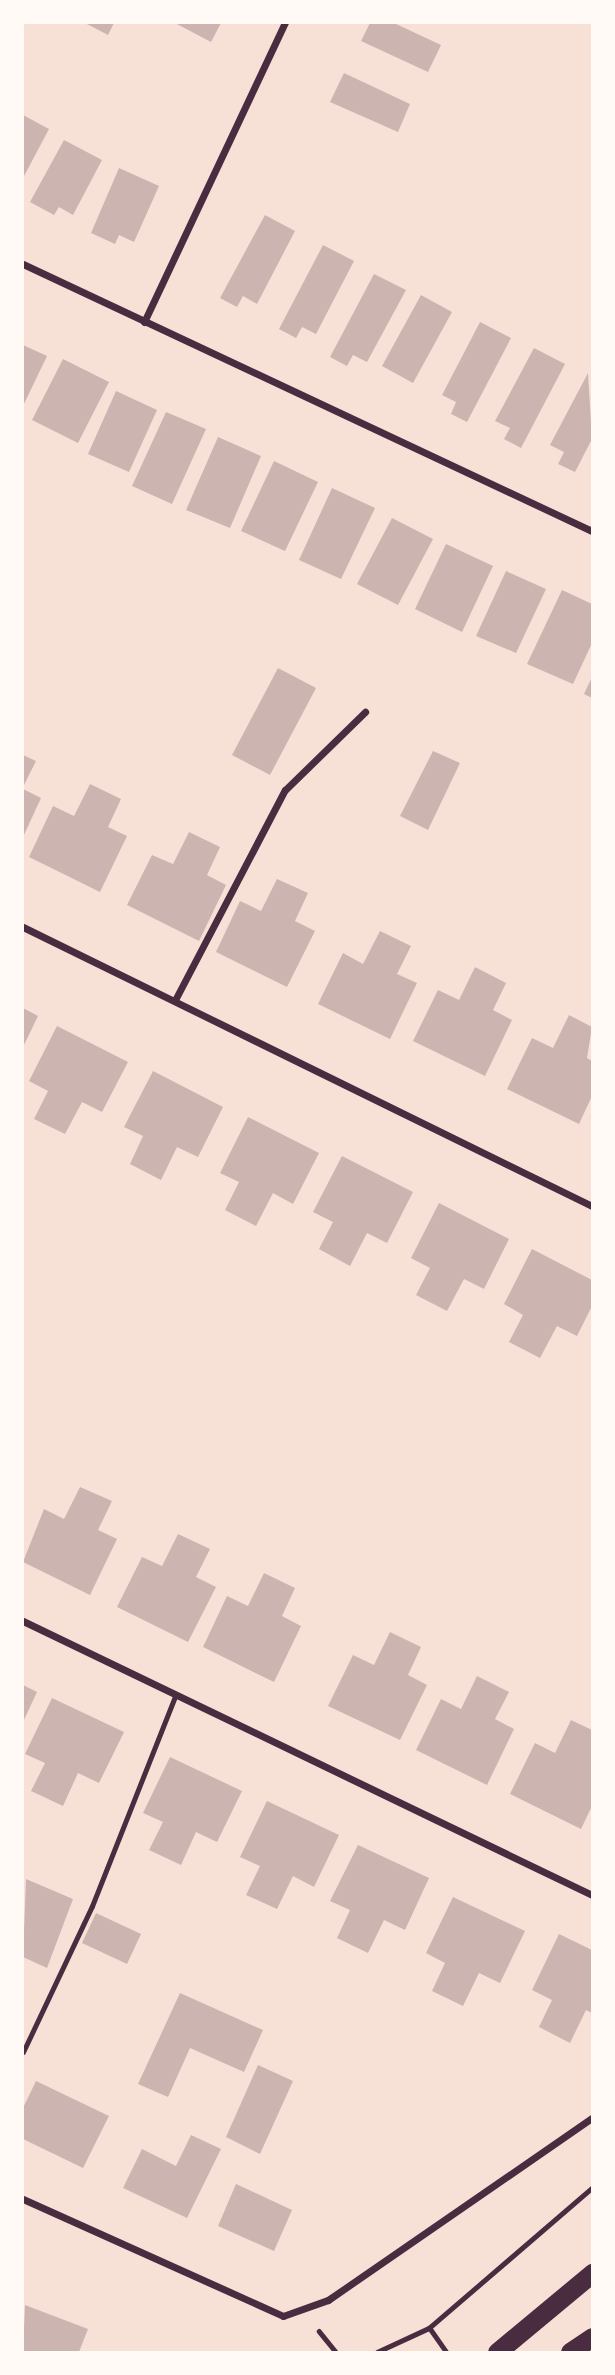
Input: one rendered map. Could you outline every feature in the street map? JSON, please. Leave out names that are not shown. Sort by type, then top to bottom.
[{"type":"highway","points":[[498,2352],[592,2273]]},
{"type":"highway","points":[[570,2352],[592,2337]]},
{"type":"street","points":[[144,322],[285,23]]},
{"type":"street","points":[[23,264],[592,531]]},
{"type":"street","points":[[175,1000],[285,790],[365,712]]},
{"type":"street","points":[[23,927],[592,1206]]},
{"type":"street","points":[[23,1621],[592,1895]]},
{"type":"street","points":[[23,2199],[283,2316],[328,2300],[592,2118]]},
{"type":"lane","points":[[23,2052],[92,1906],[176,1694]]},
{"type":"path","points":[[376,2352],[429,2328],[592,2188]]},
{"type":"path","points":[[429,2328],[446,2352]]},
{"type":"building","points":[[85,23],[114,23],[108,35]]},
{"type":"building","points":[[175,23],[221,23],[211,42]]},
{"type":"building","points":[[370,23],[394,23],[441,45],[428,72],[361,41]]},
{"type":"building","points":[[344,73],[410,104],[398,132],[330,102]]},
{"type":"building","points":[[23,115],[49,129],[23,178]]},
{"type":"building","points":[[64,140],[102,160],[73,215],[59,207],[54,215],[30,202]]},
{"type":"building","points":[[119,168],[159,186],[134,242],[119,235],[115,244],[91,233]]},
{"type":"building","points":[[265,215],[295,231],[257,304],[243,296],[237,307],[220,298]]},
{"type":"building","points":[[323,245],[354,261],[316,334],[302,327],[296,338],[279,329]]},
{"type":"building","points":[[374,274],[406,290],[367,362],[353,355],[347,366],[330,357]]},
{"type":"building","points":[[421,295],[452,312],[413,383],[382,366]]},
{"type":"building","points":[[480,322],[511,338],[467,422],[451,414],[456,402],[442,395]]},
{"type":"building","points":[[23,345],[47,356],[23,406]]},
{"type":"building","points":[[534,348],[565,364],[521,448],[504,439],[510,428],[495,421]]},
{"type":"building","points":[[63,359],[109,382],[78,443],[32,420]]},
{"type":"building","points":[[588,373],[592,439],[575,472],[558,464],[564,452],[550,445]]},
{"type":"building","points":[[116,391],[157,410],[129,472],[88,454]]},
{"type":"building","points":[[166,412],[206,429],[172,504],[132,486]]},
{"type":"building","points":[[218,437],[261,456],[230,528],[186,510]]},
{"type":"building","points":[[274,461],[318,482],[285,551],[241,531]]},
{"type":"building","points":[[332,488],[375,508],[341,579],[299,560]]},
{"type":"building","points":[[392,518],[433,539],[398,605],[357,584]]},
{"type":"building","points":[[446,544],[493,566],[462,632],[415,609]]},
{"type":"building","points":[[506,571],[546,589],[516,653],[476,636]]},
{"type":"building","points":[[562,590],[592,604],[592,643],[573,684],[527,664]]},
{"type":"building","points":[[278,668],[316,688],[270,775],[232,755]]},
{"type":"building","points":[[592,677],[592,698],[584,694]]},
{"type":"building","points":[[433,751],[460,763],[428,830],[400,816]]},
{"type":"building","points":[[23,755],[36,761],[23,787]]},
{"type":"building","points":[[90,784],[121,799],[108,827],[127,836],[100,892],[29,857],[53,806],[74,816]]},
{"type":"building","points":[[23,789],[41,798],[23,837]]},
{"type":"building","points":[[189,832],[220,847],[207,875],[226,885],[199,941],[127,905],[152,855],[173,864]]},
{"type":"building","points":[[277,879],[308,893],[295,921],[315,931],[287,987],[216,952],[240,901],[261,911]]},
{"type":"building","points":[[380,931],[411,946],[397,974],[417,983],[390,1039],[318,1004],[343,953],[363,964]]},
{"type":"building","points":[[475,967],[506,983],[493,1010],[512,1020],[485,1076],[413,1041],[438,990],[459,1000]]},
{"type":"building","points":[[23,1008],[38,1016],[23,1047]]},
{"type":"building","points":[[569,1015],[592,1027],[587,1058],[592,1061],[592,1096],[579,1124],[507,1089],[532,1038],[553,1048]]},
{"type":"building","points":[[57,1026],[128,1062],[102,1112],[82,1102],[65,1134],[34,1119],[48,1091],[29,1081]]},
{"type":"building","points":[[153,1071],[223,1107],[198,1157],[177,1147],[161,1180],[130,1164],[143,1136],[124,1127]]},
{"type":"building","points":[[248,1117],[319,1153],[293,1204],[273,1193],[256,1226],[225,1210],[239,1182],[220,1173]]},
{"type":"building","points":[[342,1156],[413,1192],[387,1243],[367,1233],[350,1266],[319,1249],[333,1222],[313,1212]]},
{"type":"building","points":[[439,1203],[509,1239],[484,1289],[464,1279],[447,1311],[416,1295],[430,1268],[411,1258]]},
{"type":"building","points":[[532,1249],[592,1280],[592,1306],[577,1336],[557,1326],[540,1358],[509,1342],[523,1315],[504,1304]]},
{"type":"building","points":[[80,1487],[112,1501],[98,1530],[117,1539],[90,1595],[23,1562],[44,1509],[64,1519]]},
{"type":"building","points":[[178,1534],[210,1549],[196,1577],[216,1587],[188,1642],[117,1607],[142,1557],[162,1566]]},
{"type":"building","points":[[264,1573],[295,1588],[282,1616],[301,1626],[274,1682],[203,1647],[227,1596],[248,1606]]},
{"type":"building","points":[[390,1632],[421,1647],[408,1675],[427,1685],[400,1740],[328,1706],[353,1655],[374,1665]]},
{"type":"building","points":[[477,1676],[509,1692],[495,1719],[514,1729],[487,1785],[416,1750],[441,1699],[461,1709]]},
{"type":"building","points":[[23,1685],[37,1692],[23,1722]]},
{"type":"building","points":[[52,1698],[124,1732],[99,1783],[78,1773],[63,1806],[31,1791],[45,1763],[25,1754]]},
{"type":"building","points":[[571,1720],[592,1730],[592,1806],[581,1829],[510,1794],[535,1743],[555,1753]]},
{"type":"building","points":[[170,1757],[242,1791],[217,1842],[196,1832],[181,1865],[149,1850],[163,1822],[143,1813]]},
{"type":"building","points":[[267,1801],[339,1835],[314,1887],[293,1876],[277,1909],[246,1895],[260,1866],[240,1857]]},
{"type":"building","points":[[358,1845],[429,1878],[405,1930],[384,1920],[368,1953],[337,1938],[350,1910],[330,1901]]},
{"type":"building","points":[[26,1879],[73,1899],[47,1968],[23,1957]]},
{"type":"building","points":[[453,1897],[525,1931],[500,1983],[479,1973],[463,2006],[432,1991],[445,1963],[426,1953]]},
{"type":"building","points":[[96,1913],[141,1934],[127,1964],[82,1943]]},
{"type":"building","points":[[559,1934],[592,1950],[592,2013],[586,2010],[570,2043],[539,2027],[552,2000],[532,1990]]},
{"type":"building","points":[[180,1993],[263,2030],[244,2072],[190,2048],[168,2097],[138,2084]]},
{"type":"building","points":[[258,2065],[293,2081],[260,2154],[226,2137]]},
{"type":"building","points":[[36,2081],[109,2116],[83,2168],[23,2139],[23,2108]]},
{"type":"building","points":[[191,2135],[221,2149],[187,2218],[123,2188],[142,2149],[176,2166]]},
{"type":"building","points":[[236,2184],[292,2210],[274,2251],[218,2226]]},
{"type":"building","points":[[25,2305],[88,2329],[79,2352],[23,2352]]}]
